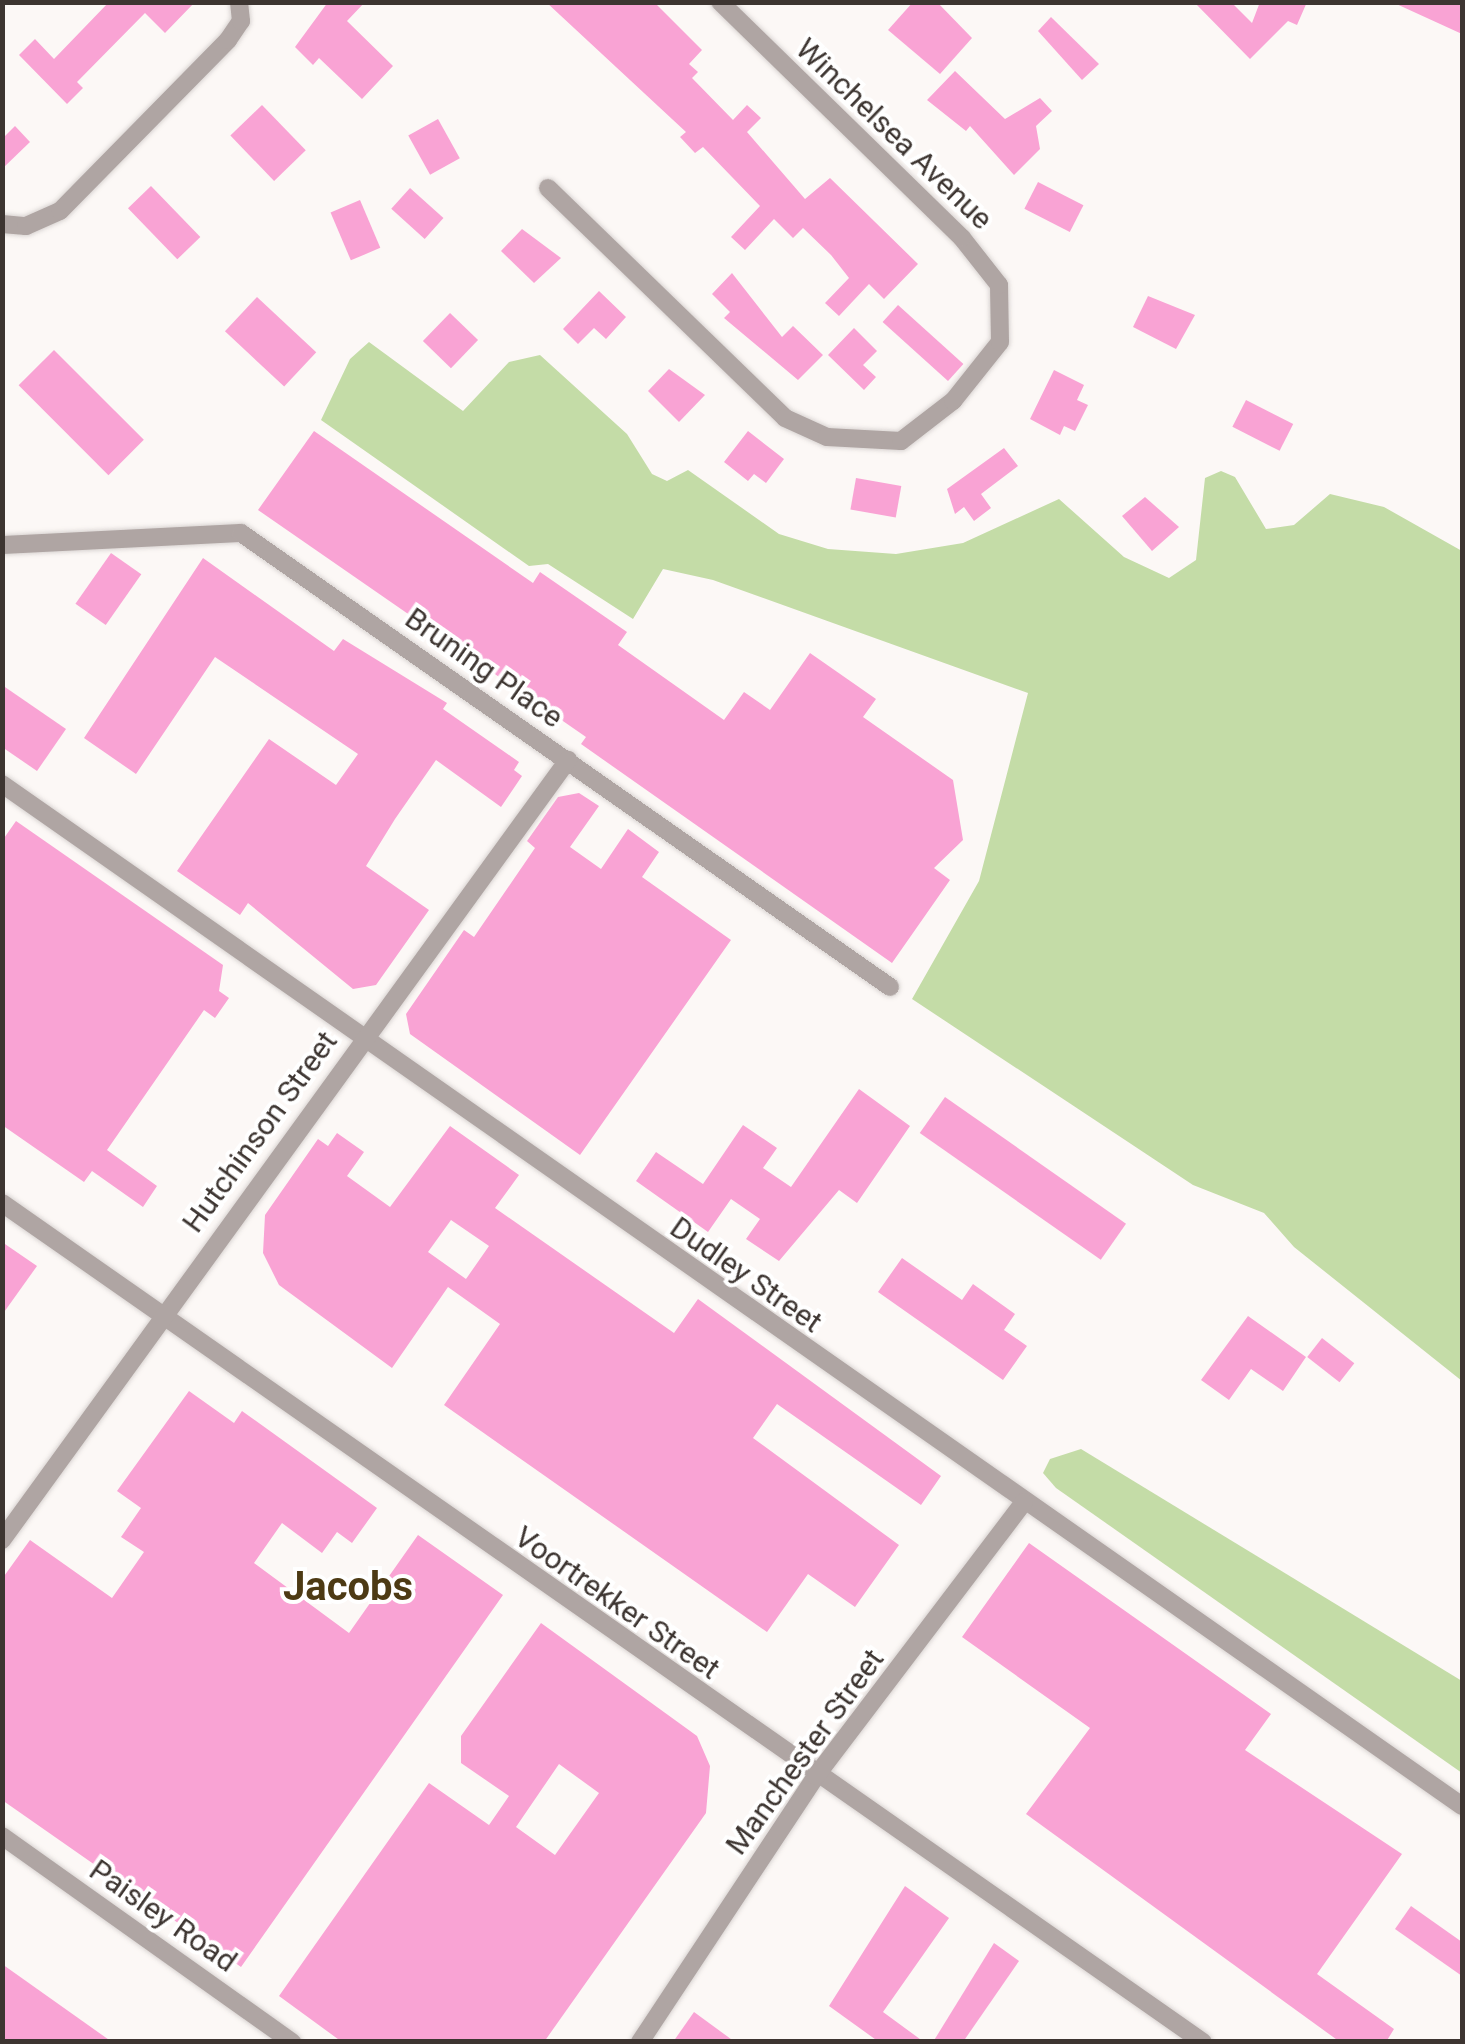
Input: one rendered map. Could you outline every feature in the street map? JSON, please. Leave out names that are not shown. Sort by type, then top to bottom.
[{"type":"street","name":"Winchelsea Avenue","points":[[548,188],[758,398],[827,437],[901,440],[920,432],[990,360],[1004,320],[999,285],[986,264],[720,2]]},
{"type":"street","points":[[2,224],[26,226],[60,210],[228,40],[241,21],[239,3]]},
{"type":"street","name":"Bruning Place","points":[[2,545],[241,533],[890,987]]},
{"type":"street","name":"Hutchinson Street","points":[[2,1540],[160,1316],[568,760]]},
{"type":"street","name":"Dudley Street","points":[[2,784],[361,1040],[1462,1806]]},
{"type":"street","name":"Voortrekker Street","points":[[2,1203],[816,1776],[1203,2042]]},
{"type":"street","name":"Manchester Street","points":[[640,2042],[816,1776],[1024,1502]]},
{"type":"street","name":"Paisley Road","points":[[2,1836],[292,2042]]},
{"type":"green space","points":[[369,342],[463,411],[509,362],[540,355],[627,434],[652,474],[667,481],[688,470],[779,534],[828,549],[896,554],[963,543],[1059,499],[1124,557],[1169,578],[1196,560],[1205,478],[1221,471],[1235,477],[1266,529],[1294,525],[1330,494],[1384,507],[1462,551],[1462,1381],[1294,1247],[1264,1213],[1193,1185],[912,999],[979,881],[1028,693],[713,580],[663,569],[633,619],[548,564],[529,566],[321,420],[350,359]]},
{"type":"green space","points":[[1081,1449],[1462,1681],[1462,1773],[1056,1488],[1043,1473],[1050,1459]]},
{"type":"building","points":[[109,2],[195,2],[165,33],[145,13],[77,82],[83,88],[67,104],[19,55],[35,39],[54,59]]},
{"type":"building","points":[[328,2],[365,2],[347,21],[393,66],[362,99],[319,58],[313,65],[295,47]]},
{"type":"building","points":[[546,2],[654,2],[702,50],[689,64],[698,72],[692,78],[733,120],[747,105],[761,118],[747,132],[805,199],[830,178],[918,264],[884,299],[869,284],[839,316],[825,303],[849,278],[803,228],[793,238],[774,219],[745,250],[731,237],[760,206],[703,147],[695,153],[680,137],[686,132]]},
{"type":"building","points":[[913,2],[937,2],[972,38],[940,74],[888,30]]},
{"type":"building","points":[[1194,2],[1231,2],[1252,23],[1260,2],[1307,2],[1297,25],[1288,21],[1250,59]]},
{"type":"building","points":[[1392,2],[1462,2],[1462,34]]},
{"type":"building","points":[[1051,17],[1099,64],[1082,80],[1038,31]]},
{"type":"building","points":[[955,71],[1005,119],[1040,98],[1052,111],[1036,126],[1040,149],[1014,175],[970,126],[966,131],[927,100]]},
{"type":"building","points":[[262,105],[306,150],[274,181],[230,136]]},
{"type":"building","points":[[438,119],[460,158],[430,175],[408,135]]},
{"type":"building","points":[[15,126],[30,142],[2,169],[2,139]]},
{"type":"building","points":[[1038,182],[1083,205],[1070,232],[1024,209]]},
{"type":"building","points":[[151,186],[200,237],[177,259],[128,208]]},
{"type":"building","points":[[410,188],[443,218],[425,239],[391,209]]},
{"type":"building","points":[[360,200],[380,248],[351,260],[331,213]]},
{"type":"building","points":[[522,229],[561,258],[534,283],[501,251]]},
{"type":"building","points":[[732,273],[782,337],[793,326],[823,355],[798,380],[724,318],[730,312],[712,294]]},
{"type":"building","points":[[599,291],[626,317],[606,339],[594,328],[578,344],[563,329]]},
{"type":"building","points":[[1148,296],[1195,315],[1176,349],[1133,327]]},
{"type":"building","points":[[257,297],[316,352],[284,387],[225,331]]},
{"type":"building","points":[[898,305],[963,364],[948,381],[883,322]]},
{"type":"building","points":[[450,313],[478,340],[451,368],[423,341]]},
{"type":"building","points":[[854,328],[877,351],[863,365],[876,377],[864,390],[828,355]]},
{"type":"building","points":[[54,350],[144,440],[108,475],[19,385]]},
{"type":"building","points":[[669,369],[705,395],[679,422],[648,391]]},
{"type":"building","points":[[1054,370],[1084,385],[1077,400],[1088,405],[1075,431],[1064,426],[1060,435],[1030,419]]},
{"type":"building","points":[[1246,400],[1293,424],[1280,451],[1232,427]]},
{"type":"building","points":[[314,431],[533,583],[540,572],[627,632],[618,645],[724,720],[744,692],[770,710],[810,653],[876,699],[863,717],[953,780],[963,840],[934,868],[950,880],[892,963],[581,744],[586,737],[258,510]]},
{"type":"building","points":[[748,431],[784,459],[766,483],[754,474],[748,481],[724,462]]},
{"type":"building","points":[[1004,448],[1018,466],[981,494],[991,508],[974,521],[964,507],[955,514],[947,489]]},
{"type":"building","points":[[856,478],[901,486],[896,518],[850,510]]},
{"type":"building","points":[[1145,497],[1179,527],[1152,551],[1122,516]]},
{"type":"building","points":[[111,553],[141,574],[106,625],[75,604]]},
{"type":"building","points":[[203,558],[334,651],[343,639],[447,703],[443,709],[519,762],[514,770],[522,776],[501,807],[436,760],[395,819],[366,866],[429,910],[376,985],[353,989],[248,903],[240,915],[177,871],[269,739],[336,785],[358,754],[215,657],[136,774],[84,738]]},
{"type":"building","points":[[2,685],[66,729],[37,771],[2,747]]},
{"type":"building","points":[[579,793],[599,806],[570,847],[601,869],[628,829],[659,852],[642,877],[731,940],[580,1155],[410,1034],[406,1014],[464,930],[474,937],[535,848],[527,841],[558,797]]},
{"type":"building","points":[[16,821],[223,965],[219,991],[229,998],[215,1018],[204,1010],[107,1150],[157,1186],[143,1207],[92,1171],[84,1182],[2,1125],[2,841]]},
{"type":"building","points":[[859,1089],[910,1126],[857,1203],[839,1190],[779,1261],[746,1239],[760,1219],[731,1199],[708,1232],[636,1181],[656,1152],[703,1184],[743,1125],[777,1148],[763,1168],[791,1187]]},
{"type":"building","points":[[945,1097],[1126,1224],[1101,1260],[920,1133]]},
{"type":"building","points":[[450,1126],[519,1175],[495,1208],[674,1333],[698,1299],[941,1476],[921,1505],[777,1404],[753,1438],[899,1545],[855,1607],[808,1574],[767,1632],[444,1405],[500,1324],[448,1287],[392,1368],[279,1285],[263,1253],[265,1215],[318,1139],[328,1146],[337,1133],[364,1152],[347,1176],[390,1207]],"holes":[[[451,1220],[489,1246],[466,1279],[428,1252]]]},
{"type":"building","points":[[2,1242],[37,1266],[2,1315]]},
{"type":"building","points":[[902,1258],[962,1300],[973,1284],[1015,1314],[1004,1330],[1027,1346],[1003,1380],[878,1292]]},
{"type":"building","points":[[1248,1316],[1306,1357],[1283,1391],[1251,1369],[1229,1400],[1201,1380]]},
{"type":"building","points":[[1322,1338],[1354,1363],[1340,1382],[1307,1357]]},
{"type":"building","points":[[189,1391],[234,1423],[242,1411],[377,1508],[352,1543],[337,1532],[322,1553],[282,1523],[254,1563],[349,1633],[418,1535],[503,1595],[241,1967],[2,1800],[2,1579],[30,1540],[112,1598],[144,1552],[121,1537],[141,1508],[117,1491]]},
{"type":"building","points":[[1029,1543],[1271,1714],[1245,1750],[1402,1854],[1317,1974],[1394,2029],[1386,2042],[1340,2042],[1026,1814],[1090,1728],[962,1637]]},
{"type":"building","points":[[541,1623],[697,1736],[710,1766],[706,1813],[544,2042],[342,2042],[279,1996],[429,1783],[489,1825],[509,1796],[461,1763],[461,1736]],"holes":[[[559,1764],[599,1793],[555,1855],[516,1827]]]},
{"type":"building","points":[[905,1886],[949,1918],[883,2012],[924,2042],[879,2042],[829,2006]]},
{"type":"building","points":[[1411,1906],[1462,1942],[1462,1976],[1395,1929]]},
{"type":"building","points":[[994,1943],[1019,1961],[963,2042],[933,2042]]},
{"type":"building","points":[[2,1964],[112,2042],[2,2042]]},
{"type":"building","points":[[694,2012],[735,2042],[673,2042]]},
{"type":"district","name":"Jacobs","points":[[348,1587]]}]
